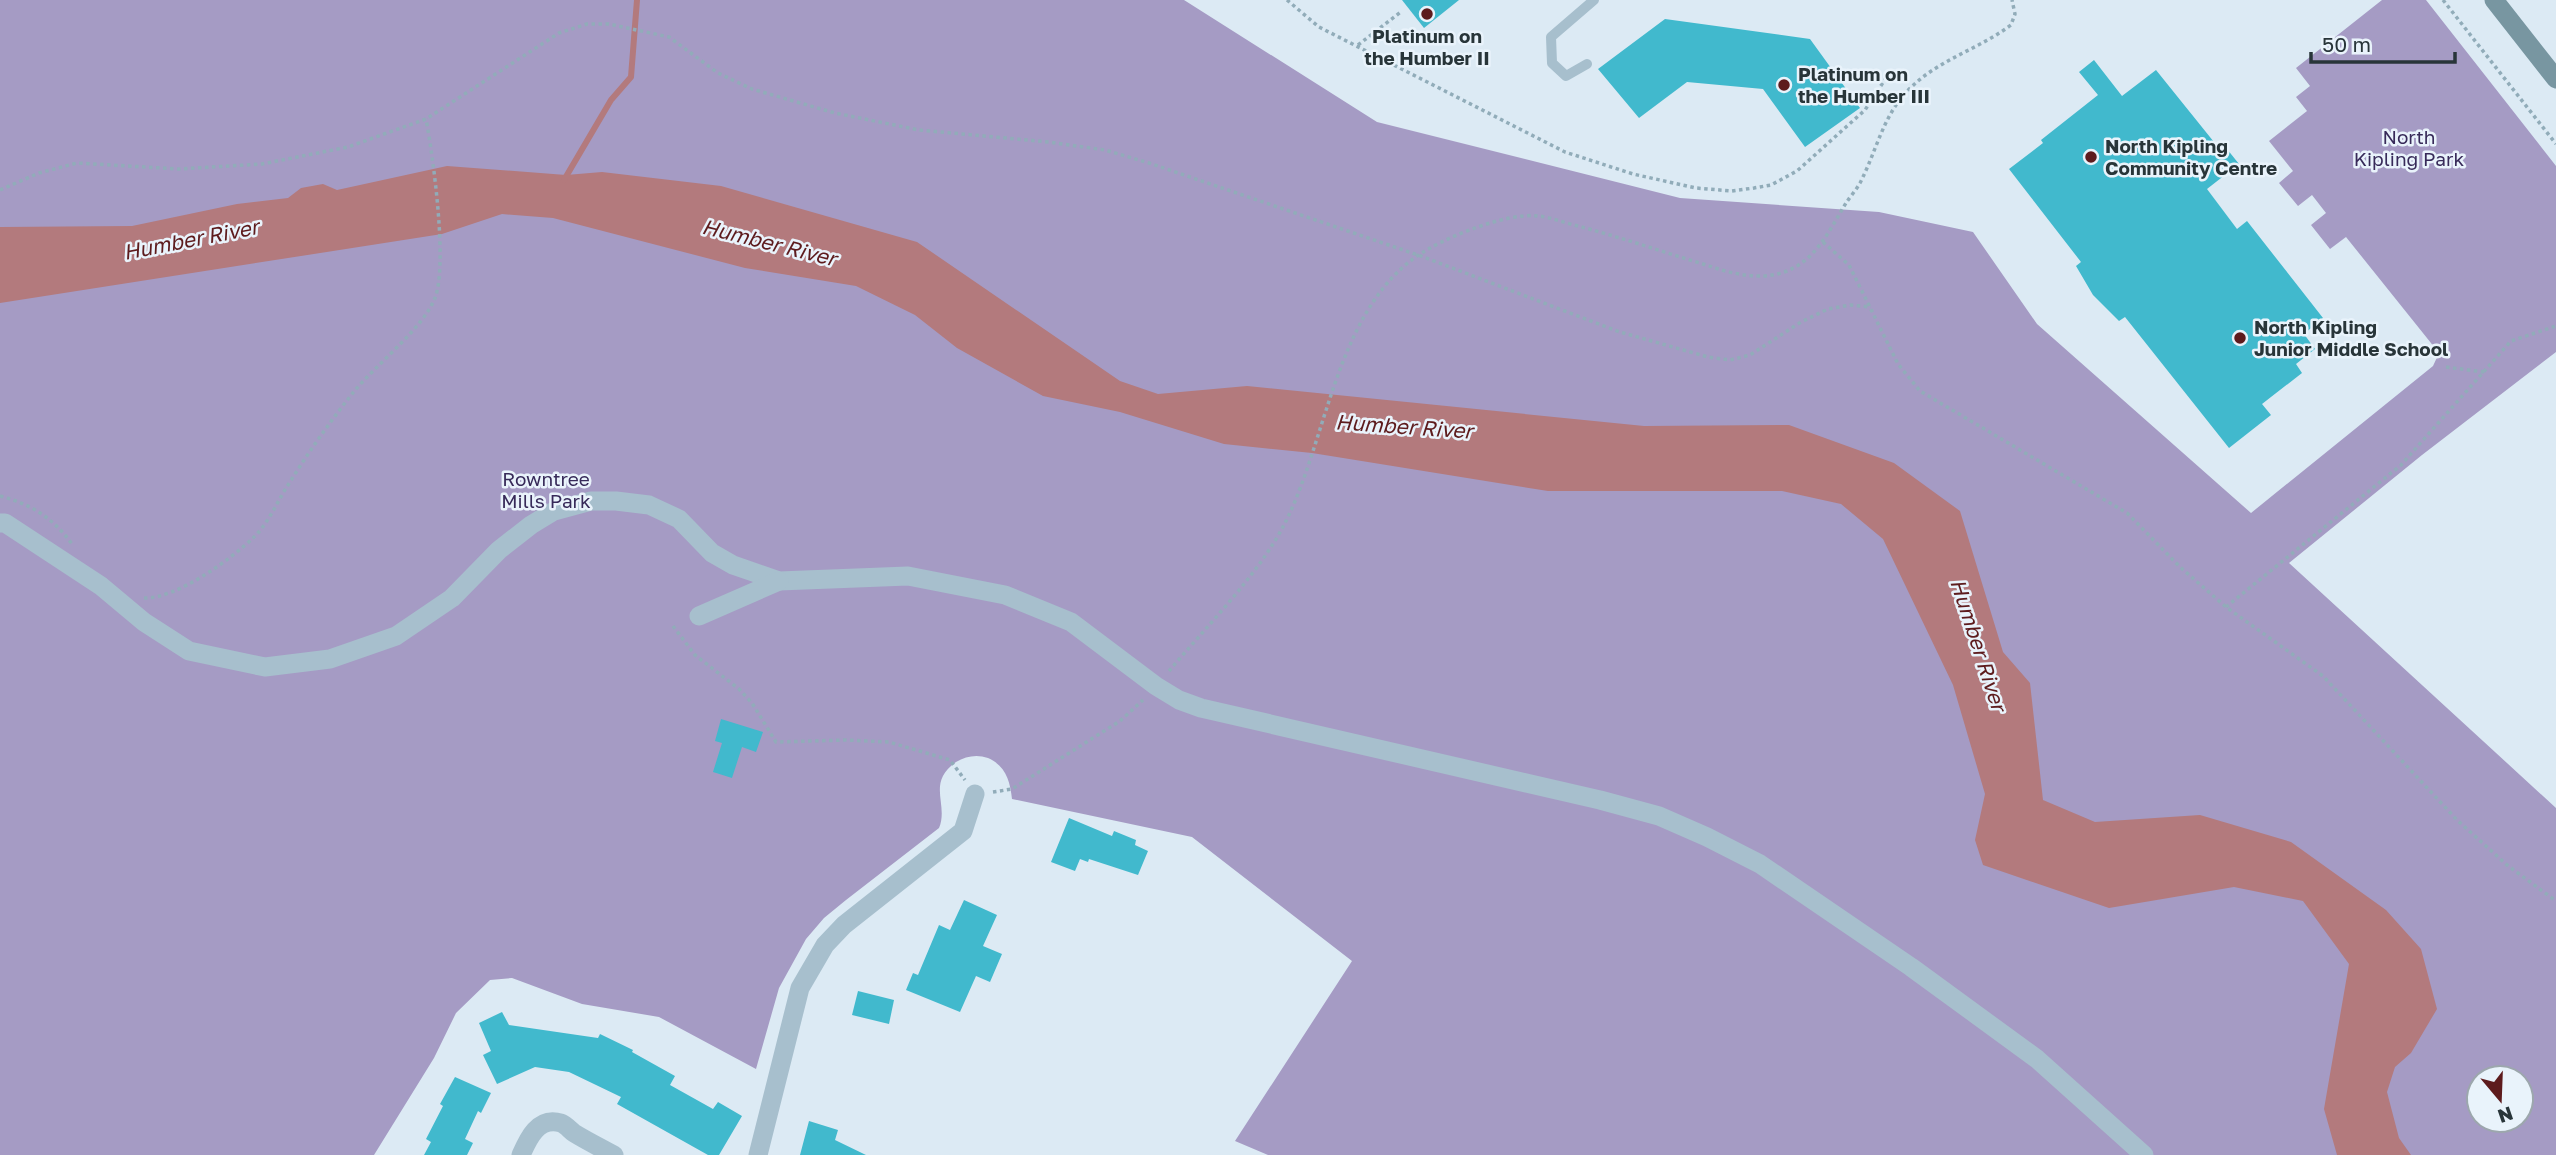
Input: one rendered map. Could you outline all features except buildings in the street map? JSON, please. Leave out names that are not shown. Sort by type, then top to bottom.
[{"type":"main road","points":[[2494,0],[2556,79]]},
{"type":"street","points":[[0,523],[5,523],[101,586],[144,622],[189,650],[265,667],[330,659],[396,635],[452,597],[499,551],[531,525],[554,511],[591,501],[649,505],[679,519],[712,553],[733,565],[779,580],[908,576],[1005,595],[1071,622],[1156,686],[1179,700],[1201,708],[1600,800],[1659,816],[1695,832],[1760,864],[1911,967],[2037,1059],[2144,1155]]},
{"type":"street","points":[[699,616],[779,580]]},
{"type":"street","points":[[758,1155],[800,988],[813,962],[844,925],[963,831],[975,794]]},
{"type":"street","points":[[522,1155],[529,1136],[537,1127],[550,1122],[562,1124],[614,1155]]},
{"type":"lane","points":[[1587,64],[1566,76],[1552,63],[1551,37],[1594,0]]},
{"type":"path","points":[[1287,0],[1319,27],[1564,152],[1633,174],[1696,188],[1754,188],[1771,185],[1797,171],[1866,110],[1886,78]]},
{"type":"path","points":[[1164,676],[1269,548],[1284,524],[1307,471],[1354,330],[1375,295],[1418,255],[1483,226],[1522,216],[1538,216],[1600,231],[1731,273],[1756,277],[1791,270],[1807,260],[1823,242],[1859,184],[1896,104],[1925,75],[1945,61],[2011,25],[2015,14],[2012,0]]},
{"type":"path","points":[[2443,0],[2556,144]]},
{"type":"path","points":[[1358,45],[1402,11]]},
{"type":"path","points":[[0,190],[39,173],[77,163],[179,169],[262,164],[348,146],[426,119],[559,33],[587,24],[624,26],[669,37],[718,73],[752,89],[811,107],[919,130],[1105,150],[1418,255],[1620,332],[1708,357],[1730,360],[1750,355],[1801,322],[1828,309],[1850,305],[1871,307]]},
{"type":"path","points":[[136,598],[168,594],[223,562],[257,534],[314,443],[354,392],[424,317],[435,299],[440,280],[439,244],[433,153],[426,119]]},
{"type":"path","points":[[1823,242],[1849,265],[1898,364],[1920,391],[2127,513],[2180,567],[2227,607],[2323,676],[2457,820],[2507,865],[2556,901]]},
{"type":"path","points":[[2227,607],[2401,465],[2511,341],[2556,326]]},
{"type":"path","points":[[2446,367],[2484,372]]},
{"type":"path","points":[[673,626],[695,654],[739,689],[752,703],[776,742],[889,742],[950,760],[975,794],[1012,789],[1120,721],[1149,694]]},
{"type":"green space","name":"Rowntree Mills Park","points":[[0,0],[1184,0],[1377,122],[1680,198],[1879,212],[1973,232],[2037,324],[2251,513],[2433,366],[2439,353],[2346,237],[2330,249],[2311,225],[2326,213],[2312,195],[2298,206],[2279,183],[2293,171],[2269,141],[2307,111],[2296,97],[2310,86],[2296,68],[2382,0],[2426,0],[2556,166],[2556,352],[2422,455],[2289,563],[2556,808],[2556,1155],[1268,1155],[1235,1141],[1352,961],[1192,837],[1012,799],[1008,780],[999,765],[988,758],[976,756],[956,762],[942,778],[939,828],[824,918],[806,939],[779,988],[756,1069],[659,1017],[582,1004],[512,978],[490,980],[456,1013],[434,1058],[374,1155],[0,1155]]},
{"type":"water","name":"Humber River","points":[[447,166],[566,175],[602,172],[721,186],[917,242],[1120,381],[1158,394],[1247,386],[1644,426],[1789,425],[1894,463],[1960,511],[2003,652],[2030,683],[2043,800],[2095,822],[2200,815],[2291,842],[2386,910],[2421,949],[2437,1009],[2411,1053],[2395,1067],[2387,1092],[2399,1138],[2411,1155],[2337,1155],[2324,1109],[2349,964],[2303,901],[2234,887],[2109,908],[1983,865],[1975,840],[1985,794],[1953,685],[1883,539],[1841,504],[1782,491],[1548,491],[1312,453],[1224,444],[1120,412],[1043,396],[957,348],[915,315],[856,286],[745,268],[553,218],[502,214],[442,234],[0,303],[0,227],[132,226],[237,204],[288,198],[301,188],[323,184],[337,190]]},
{"type":"waterway","points":[[564,180],[611,100],[631,77],[637,0]]},
{"type":"place","name":"Platinum on the Humber II","points":[[1427,14]]},
{"type":"place","name":"Platinum on the Humber III","points":[[1784,85]]},
{"type":"place","name":"North Kipling Community Centre","points":[[2091,157]]},
{"type":"place","name":"North Kipling Junior Middle School","points":[[2240,338]]},
{"type":"park label","name":"North Kipling Park","points":[[2409,148]]}]
